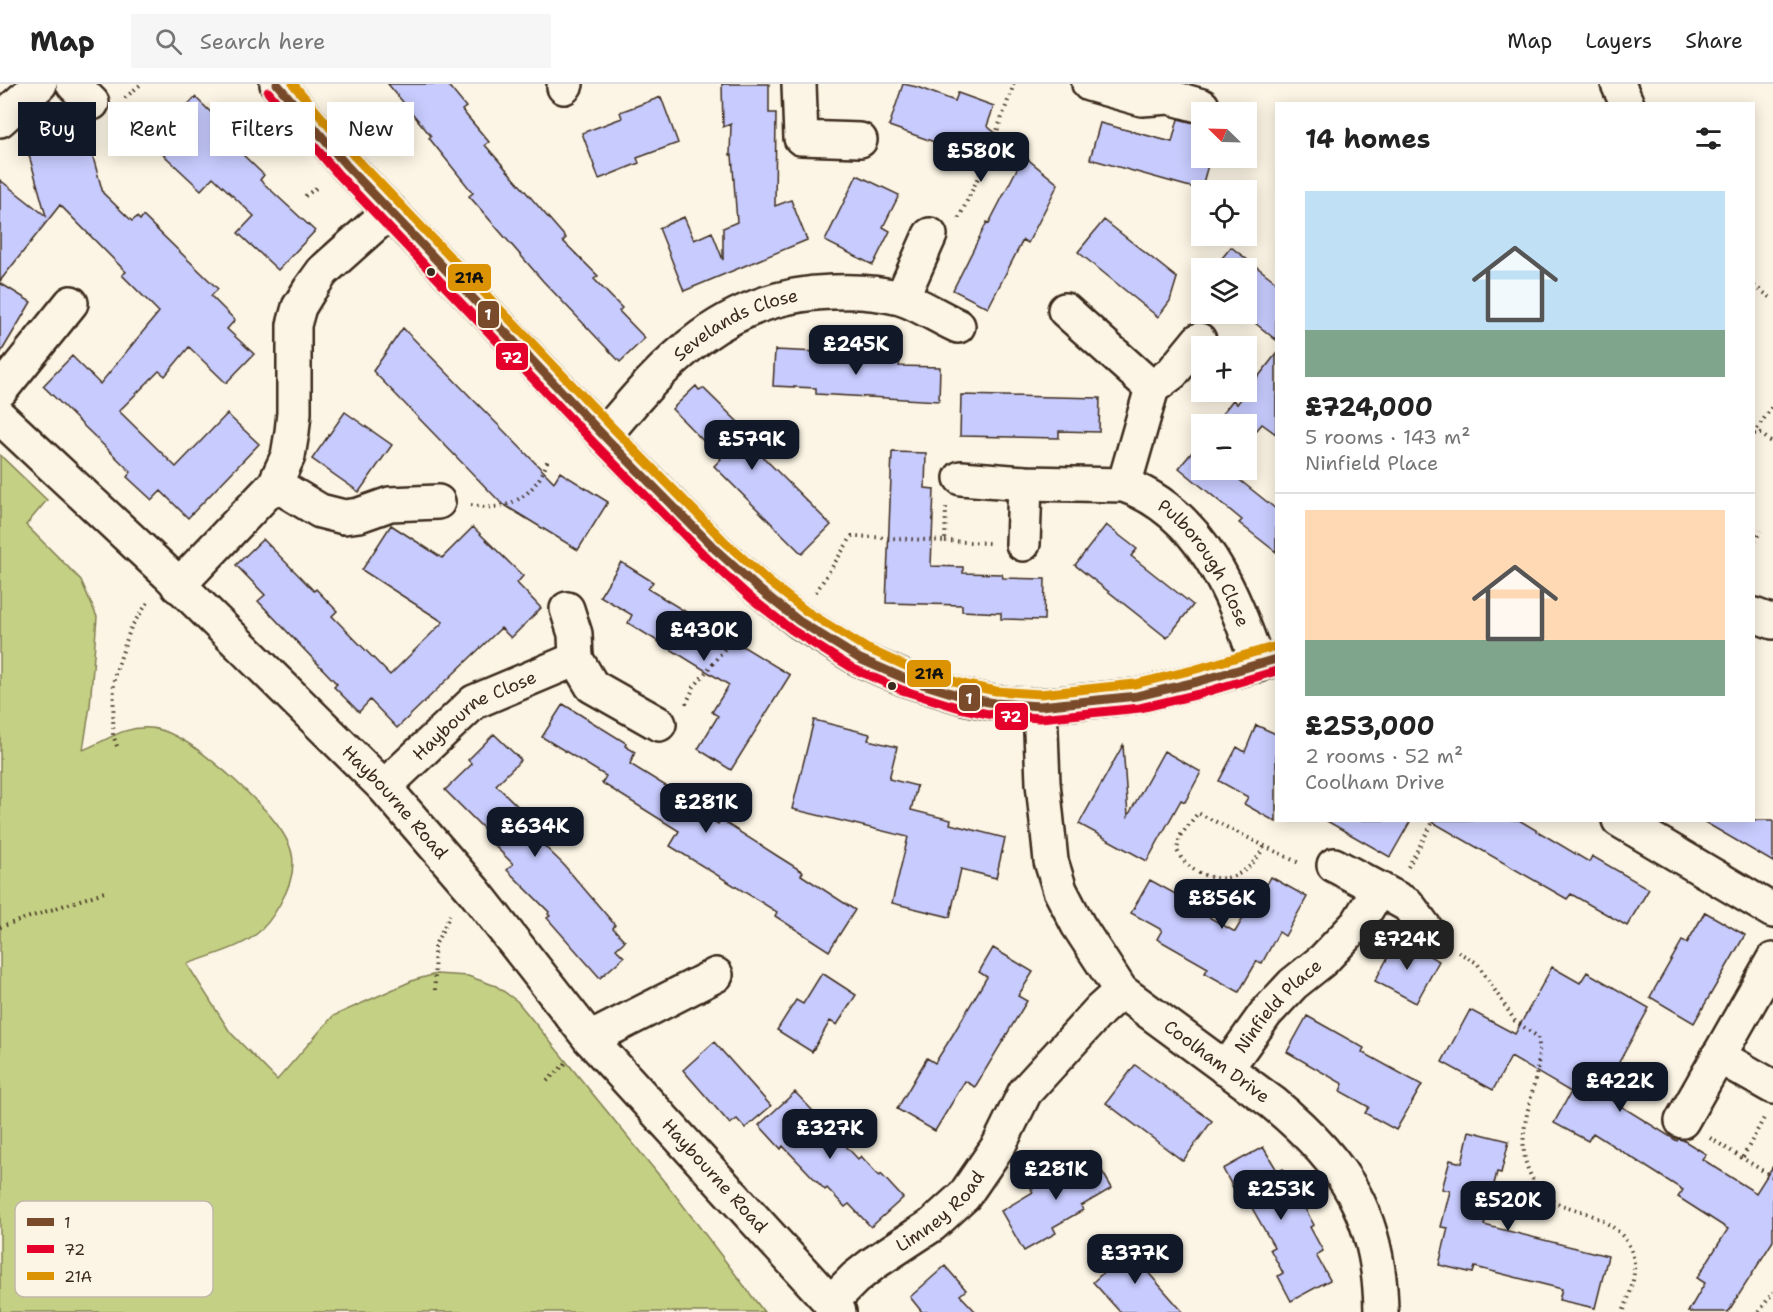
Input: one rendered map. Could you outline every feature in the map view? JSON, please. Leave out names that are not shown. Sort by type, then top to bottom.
[{"type":"street","points":[[0,120],[40,84]]},
{"type":"street","points":[[277,84],[346,165],[716,550],[799,621],[860,659],[906,679],[964,697],[994,703],[1040,706],[1137,696],[1267,662]]},
{"type":"street","points":[[799,84],[801,138],[860,140]]},
{"type":"street","points":[[1089,84],[1142,99],[1169,97],[1191,103]]},
{"type":"street","points":[[1618,84],[1626,102]]},
{"type":"street","points":[[173,580],[275,484],[288,456],[292,432],[294,325],[299,307],[323,271],[390,211]]},
{"type":"street","points":[[902,298],[930,235]]},
{"type":"street","name":"Sevelands Close","points":[[604,436],[647,384],[680,352],[701,336],[751,308],[810,292],[851,291],[902,298],[958,326]]},
{"type":"street","points":[[0,391],[71,303]]},
{"type":"street","points":[[1065,310],[1152,388]]},
{"type":"street","points":[[1124,485],[1152,388],[1172,373],[1191,349]]},
{"type":"street","name":"Haybourne Road","points":[[0,417],[173,580],[384,787],[474,891],[590,1039],[834,1308]]},
{"type":"street","name":"Pulborough Close","points":[[961,478],[1025,483],[1124,485],[1164,505],[1195,536],[1223,578],[1267,662]]},
{"type":"street","points":[[1023,544],[1025,483]]},
{"type":"street","points":[[275,484],[320,510],[344,517],[359,515],[390,504],[438,502]]},
{"type":"street","points":[[567,609],[575,634],[576,659],[591,686],[658,724]]},
{"type":"street","points":[[1755,615],[1773,622]]},
{"type":"street","name":"Haybourne Close","points":[[384,787],[474,702],[576,659]]},
{"type":"street","name":"Coolham Drive","points":[[1040,706],[1043,783],[1051,861],[1068,908],[1121,992],[1295,1121],[1341,1173],[1359,1202],[1372,1235],[1377,1255],[1381,1312]]},
{"type":"street","points":[[1622,822],[1773,911]]},
{"type":"street","points":[[1334,865],[1408,905],[1430,935]]},
{"type":"street","name":"Ninfield Place","points":[[1226,1069],[1279,998],[1323,960],[1385,893]]},
{"type":"street","points":[[1682,1121],[1773,960]]},
{"type":"street","points":[[590,1039],[716,975]]},
{"type":"street","name":"Limney Road","points":[[834,1308],[874,1263],[932,1225],[964,1196],[999,1145],[1025,1092],[1100,1010],[1121,992]]},
{"type":"street","points":[[1718,1056],[1770,1098]]},
{"type":"path","points":[[930,235],[947,243],[986,161],[1014,84]]},
{"type":"path","points":[[1755,287],[1773,299]]},
{"type":"path","points":[[1755,432],[1773,405]]},
{"type":"path","points":[[1755,434],[1761,434],[1773,443]]},
{"type":"path","points":[[438,502],[495,507],[509,504],[522,497],[534,486],[548,458]]},
{"type":"path","points":[[945,541],[947,476],[961,478]]},
{"type":"path","points":[[1755,540],[1761,531]]},
{"type":"path","points":[[799,621],[852,536],[1023,544]]},
{"type":"path","points":[[117,746],[113,735],[114,677],[131,627],[173,580]]},
{"type":"path","points":[[658,724],[671,731],[694,687],[742,627],[760,590]]},
{"type":"path","points":[[1264,848],[1250,867],[1225,879],[1216,879],[1199,873],[1184,862],[1177,850],[1180,836],[1198,813],[1264,848],[1327,877],[1334,865]]},
{"type":"path","points":[[1385,893],[1433,822]]},
{"type":"path","points":[[435,990],[434,947],[451,914],[474,891]]},
{"type":"path","points":[[0,927],[104,892]]},
{"type":"path","points":[[1430,935],[1477,963],[1515,1021],[1538,1037],[1539,1055],[1524,1137],[1527,1167],[1545,1196],[1559,1205],[1590,1214],[1625,1237],[1633,1254],[1636,1274],[1623,1312]]},
{"type":"path","points":[[1743,1157],[1770,1098]]},
{"type":"path","points":[[1682,1121],[1773,1177]]},
{"type":"path","points":[[1759,1312],[1773,1292]]},
{"type":"green space","points":[[0,455],[47,500],[26,525],[81,580],[97,617],[90,706],[83,750],[116,734],[133,729],[151,728],[172,734],[203,753],[238,783],[265,810],[289,843],[293,865],[291,877],[287,890],[272,917],[248,940],[187,964],[230,1032],[277,1080],[333,1016],[414,980],[436,974],[468,976],[496,986],[517,1001],[676,1196],[764,1312],[0,1312]]},
{"type":"building","points":[[388,84],[447,84],[466,107],[462,110],[489,142],[485,145],[566,238],[563,241],[598,276],[594,279],[622,308],[619,311],[645,338],[620,362],[543,281],[469,196],[473,193],[414,115],[414,102],[403,102]]},
{"type":"building","points":[[722,84],[769,84],[769,113],[776,113],[775,206],[791,200],[807,240],[684,291],[659,228],[684,217],[694,240],[712,232],[723,260],[723,228],[737,222],[732,155],[730,155],[731,124],[723,127]]},
{"type":"building","points":[[903,84],[955,101],[958,93],[994,106],[987,126],[1058,184],[1028,243],[1023,240],[988,308],[953,290],[1020,163],[942,136],[940,144],[889,126]]},
{"type":"building","points":[[195,97],[210,111],[210,156],[244,156],[264,175],[260,180],[315,231],[278,270],[238,233],[254,216],[213,177],[201,190],[165,156],[198,156],[198,102],[190,102]]},
{"type":"building","points":[[661,97],[678,143],[637,158],[639,163],[599,179],[582,133],[622,118],[620,112]]},
{"type":"building","points":[[1178,119],[1191,122],[1191,168],[1207,168],[1204,180],[1191,180],[1191,187],[1090,159],[1100,123],[1172,142]]},
{"type":"building","points":[[29,156],[93,156],[103,193],[132,221],[137,217],[140,220],[143,216],[218,289],[211,296],[235,320],[227,329],[254,354],[226,383],[189,347],[165,376],[159,371],[119,411],[176,467],[227,414],[259,444],[188,518],[161,491],[152,500],[127,477],[131,472],[43,386],[72,356],[100,384],[159,312],[122,275],[126,272],[60,205],[0,281],[0,180],[46,216]]},
{"type":"building","points":[[857,175],[899,195],[883,227],[890,231],[873,265],[825,241]]},
{"type":"building","points":[[1104,220],[1177,278],[1170,301],[1158,317],[1078,252]]},
{"type":"building","points":[[1231,247],[1245,258],[1222,258]]},
{"type":"building","points":[[1257,267],[1275,281],[1275,339],[1256,324]]},
{"type":"building","points":[[0,283],[31,302],[0,354]]},
{"type":"building","points":[[403,328],[554,482],[560,472],[608,502],[578,550],[501,503],[373,371]]},
{"type":"building","points":[[775,350],[818,352],[818,355],[900,359],[899,366],[940,367],[939,401],[816,394],[816,388],[773,386]]},
{"type":"building","points":[[1275,355],[1275,433],[1262,424],[1257,430],[1257,414],[1222,414],[1231,402],[1237,404],[1239,402],[1257,402],[1257,378]]},
{"type":"building","points":[[696,386],[699,390],[703,388],[740,424],[735,429],[831,525],[802,554],[714,466],[721,459],[672,409]]},
{"type":"building","points":[[961,395],[1100,398],[1099,432],[1059,431],[1059,438],[960,436]]},
{"type":"building","points":[[345,412],[392,445],[359,492],[312,459]]},
{"type":"building","points":[[892,452],[926,453],[925,488],[934,489],[931,566],[963,567],[963,573],[1002,574],[1003,578],[1045,579],[1044,620],[1001,619],[1001,613],[962,611],[962,605],[886,603]]},
{"type":"building","points":[[1191,453],[1191,478],[1179,468]]},
{"type":"building","points":[[1194,480],[1240,480],[1275,508],[1275,551],[1239,523],[1242,520]]},
{"type":"building","points":[[391,525],[442,558],[473,527],[523,576],[517,583],[541,608],[511,638],[501,628],[397,728],[370,700],[359,712],[334,687],[337,684],[258,601],[265,595],[236,565],[263,539],[337,611],[332,616],[390,675],[443,622],[362,570]]},
{"type":"building","points":[[1106,525],[1137,549],[1131,556],[1193,605],[1167,638],[1075,565]]},
{"type":"building","points":[[621,562],[653,582],[648,589],[790,675],[731,770],[698,749],[718,716],[712,712],[729,685],[628,623],[632,615],[600,596]]},
{"type":"building","points":[[563,704],[626,743],[625,746],[635,752],[630,764],[674,791],[672,794],[718,824],[721,820],[803,872],[801,875],[855,910],[829,951],[775,916],[777,912],[670,846],[679,831],[602,783],[606,776],[542,737]]},
{"type":"building","points":[[814,720],[870,734],[868,740],[897,747],[889,779],[917,786],[911,810],[951,820],[950,824],[1005,838],[996,878],[961,869],[950,917],[892,903],[908,837],[792,809]]},
{"type":"building","points":[[1256,725],[1275,734],[1275,821],[1244,804],[1248,797],[1219,781],[1237,747],[1245,752]]},
{"type":"building","points":[[494,734],[521,760],[496,785],[544,832],[537,839],[563,864],[615,925],[613,928],[625,941],[616,949],[624,957],[600,978],[547,918],[550,916],[549,912],[507,870],[513,864],[488,839],[491,836],[445,790],[472,764],[468,760]]},
{"type":"building","points":[[1123,745],[1128,816],[1164,751],[1201,772],[1185,802],[1181,800],[1147,861],[1079,824]]},
{"type":"building","points":[[1773,820],[1773,862],[1704,822]]},
{"type":"building","points":[[1329,822],[1410,822],[1390,857]]},
{"type":"building","points":[[1432,822],[1522,822],[1589,862],[1592,856],[1649,889],[1627,926],[1571,894],[1567,899]]},
{"type":"building","points":[[1271,877],[1307,897],[1285,936],[1279,932],[1262,963],[1257,961],[1239,992],[1205,973],[1208,968],[1157,939],[1162,930],[1131,913],[1150,880],[1181,897],[1179,900],[1235,932],[1246,913],[1249,915]]},
{"type":"building","points":[[1705,912],[1745,935],[1694,1023],[1650,997],[1682,941],[1687,943]]},
{"type":"building","points":[[1398,939],[1439,961],[1416,1003],[1375,981]]},
{"type":"building","points":[[993,948],[1033,972],[1018,996],[1027,1001],[975,1087],[965,1081],[935,1131],[897,1109],[927,1058],[935,1063],[952,1036],[987,977],[979,972]]},
{"type":"building","points":[[1552,967],[1580,983],[1587,972],[1649,1008],[1603,1095],[1677,1141],[1678,1139],[1683,1140],[1706,1154],[1702,1159],[1756,1193],[1773,1166],[1773,1241],[1728,1312],[1688,1312],[1705,1283],[1697,1278],[1728,1229],[1678,1197],[1683,1190],[1593,1133],[1588,1141],[1554,1123],[1571,1092],[1511,1057],[1493,1090],[1442,1062],[1470,1010],[1515,1034]]},
{"type":"building","points":[[822,973],[856,995],[837,1025],[830,1021],[812,1052],[777,1030],[796,1000],[803,1004]]},
{"type":"building","points":[[1307,1016],[1364,1048],[1362,1052],[1422,1085],[1396,1130],[1365,1113],[1369,1107],[1340,1091],[1343,1084],[1287,1052]]},
{"type":"building","points":[[714,1042],[771,1106],[745,1128],[737,1119],[730,1124],[683,1070]]},
{"type":"building","points":[[1135,1065],[1212,1121],[1183,1161],[1106,1103]]},
{"type":"building","points":[[795,1092],[858,1159],[861,1156],[903,1198],[871,1227],[849,1204],[845,1207],[827,1188],[825,1190],[783,1146],[781,1149],[759,1125]]},
{"type":"building","points":[[1469,1131],[1509,1141],[1501,1173],[1497,1172],[1484,1225],[1608,1256],[1595,1308],[1559,1300],[1562,1289],[1475,1267],[1473,1273],[1439,1265],[1448,1228],[1441,1227],[1450,1191],[1442,1189],[1450,1160],[1462,1163]]},
{"type":"building","points":[[1263,1147],[1278,1172],[1283,1169],[1314,1225],[1310,1227],[1323,1251],[1316,1255],[1330,1280],[1291,1301],[1278,1276],[1283,1273],[1270,1249],[1274,1247],[1243,1192],[1237,1195],[1223,1169]]},
{"type":"building","points":[[1090,1151],[1112,1188],[1081,1206],[1083,1210],[1053,1227],[1056,1233],[1024,1251],[1001,1211],[1033,1192],[1031,1189],[1061,1171],[1059,1168]]},
{"type":"building","points":[[1137,1242],[1155,1262],[1146,1270],[1183,1312],[1120,1312],[1093,1282]]},
{"type":"building","points":[[945,1266],[966,1290],[960,1295],[976,1312],[922,1312],[910,1297]]},
{"type":"transit line","name":"1","points":[[277,84],[346,165],[716,550],[799,621],[860,659],[906,679],[964,697],[994,703],[1040,706],[1137,696],[1275,659]]},
{"type":"transit line","name":"21A","points":[[293,84],[355,157],[724,541],[768,581],[806,611],[866,648],[910,668],[967,685],[996,691],[1040,694],[1135,684],[1273,647]]},
{"type":"transit line","name":"72","points":[[268,92],[337,173],[707,558],[752,599],[792,630],[854,669],[902,690],[960,708],[993,715],[1040,718],[1140,708],[1199,694],[1275,671]]}]
